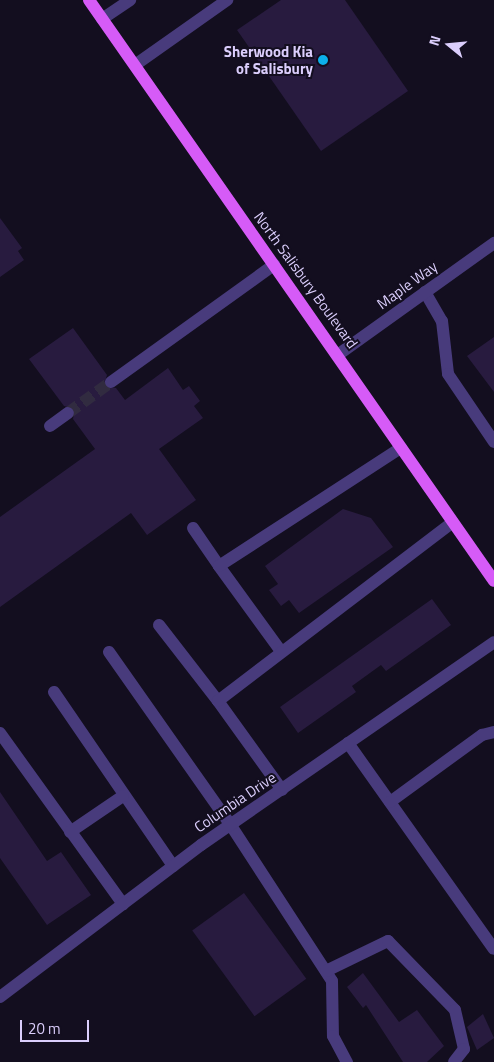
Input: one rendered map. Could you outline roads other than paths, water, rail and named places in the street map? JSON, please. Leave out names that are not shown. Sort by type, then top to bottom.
[{"type":"main road","name":"North Salisbury Boulevard","points":[[89,0],[274,265],[339,354],[401,448],[494,580]]},
{"type":"street","points":[[102,18],[130,0]]},
{"type":"street","points":[[135,65],[227,0]]},
{"type":"street","name":"Maple Way","points":[[339,354],[494,243]]},
{"type":"street","points":[[111,382],[274,265]]},
{"type":"street","points":[[425,292],[442,322],[448,374],[494,442]]},
{"type":"street","points":[[50,426],[68,413]]},
{"type":"street","points":[[219,566],[401,448]]},
{"type":"street","points":[[218,700],[280,650],[453,522]]},
{"type":"street","points":[[194,528],[280,650]]},
{"type":"street","points":[[159,625],[218,700],[282,790]]},
{"type":"street","name":"Columbia Drive","points":[[0,997],[230,824],[282,790],[494,642]]},
{"type":"street","points":[[109,652],[230,824],[332,981],[332,1036],[347,1062]]},
{"type":"street","points":[[54,692],[123,796],[173,866]]},
{"type":"street","points":[[390,802],[482,735],[494,732]]},
{"type":"street","points":[[0,733],[122,904]]},
{"type":"street","points":[[348,743],[494,949]]},
{"type":"street","points":[[70,832],[123,796]]},
{"type":"street","points":[[326,971],[388,941],[455,1010],[464,1049],[454,1062]]},
{"type":"tunnel","points":[[68,413],[111,382]]},
{"type":"place","name":"Sherwood Kia of Salisbury","points":[[323,60]]}]
